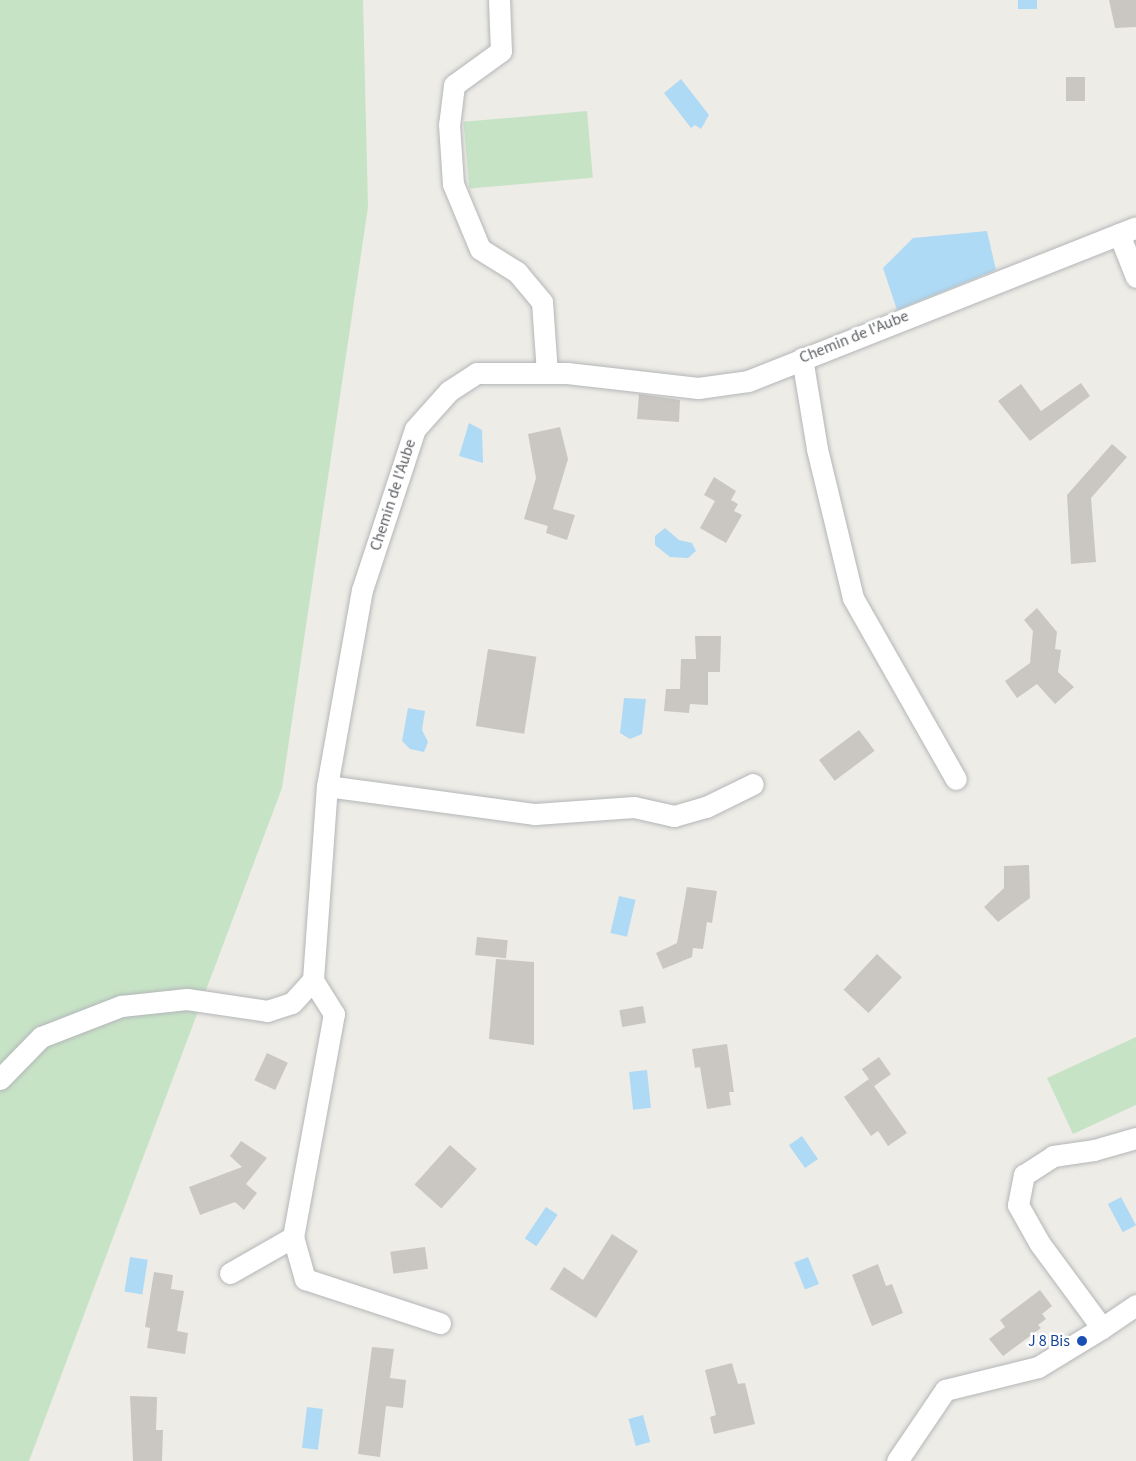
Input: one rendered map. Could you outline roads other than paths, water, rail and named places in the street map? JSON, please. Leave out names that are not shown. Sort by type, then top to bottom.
[{"type":"street","points":[[499,0],[501,51],[454,85],[449,124],[453,184],[480,249],[517,272],[542,302],[547,373]]},
{"type":"street","points":[[1127,231],[1136,277]]},
{"type":"street","name":"Chemin de l'Aube","points":[[313,980],[327,786],[362,590],[415,429],[449,391],[477,373],[547,373],[698,388],[747,381],[1127,231]]},
{"type":"street","points":[[802,358],[817,449],[853,598],[956,779]]},
{"type":"street","points":[[327,786],[535,814],[634,807],[674,816],[706,807],[753,784]]},
{"type":"street","points":[[0,1079],[41,1037],[121,1006],[187,999],[267,1011],[292,1003],[313,980],[334,1014],[293,1237],[305,1279],[440,1323]]},
{"type":"street","points":[[1102,1328],[1040,1244],[1018,1205],[1024,1175],[1053,1156],[1094,1150],[1136,1138]]},
{"type":"street","points":[[230,1273],[293,1237]]},
{"type":"street","points":[[897,1461],[945,1390],[1038,1367],[1136,1305]]},
{"type":"water","points":[[1018,0],[1037,0],[1037,9],[1018,9]]},
{"type":"water","points":[[681,79],[709,115],[701,129],[695,125],[691,128],[664,93]]},
{"type":"water","points":[[987,231],[996,270],[897,310],[883,268],[913,238]]},
{"type":"water","points":[[469,423],[482,430],[483,463],[459,456]]},
{"type":"water","points":[[665,528],[679,540],[692,543],[696,551],[688,558],[670,557],[655,545],[655,536]]},
{"type":"water","points":[[624,698],[646,699],[642,734],[630,739],[620,733]]},
{"type":"water","points":[[408,708],[425,711],[422,730],[428,742],[424,752],[410,749],[402,741]]},
{"type":"water","points":[[619,896],[636,900],[627,937],[610,933]]},
{"type":"water","points":[[647,1070],[651,1108],[633,1110],[629,1072]]},
{"type":"water","points":[[802,1136],[818,1159],[805,1168],[789,1145]]},
{"type":"water","points":[[1121,1197],[1136,1225],[1123,1232],[1108,1204]]},
{"type":"water","points":[[546,1207],[558,1215],[536,1246],[525,1239]]},
{"type":"water","points":[[130,1257],[148,1260],[142,1294],[125,1292]]},
{"type":"water","points":[[808,1257],[819,1284],[805,1290],[794,1263]]},
{"type":"water","points":[[307,1407],[323,1409],[318,1450],[302,1448]]},
{"type":"water","points":[[643,1415],[650,1442],[636,1446],[629,1419]]},
{"type":"place","name":"J 8 Bis","points":[[1082,1341]]}]
